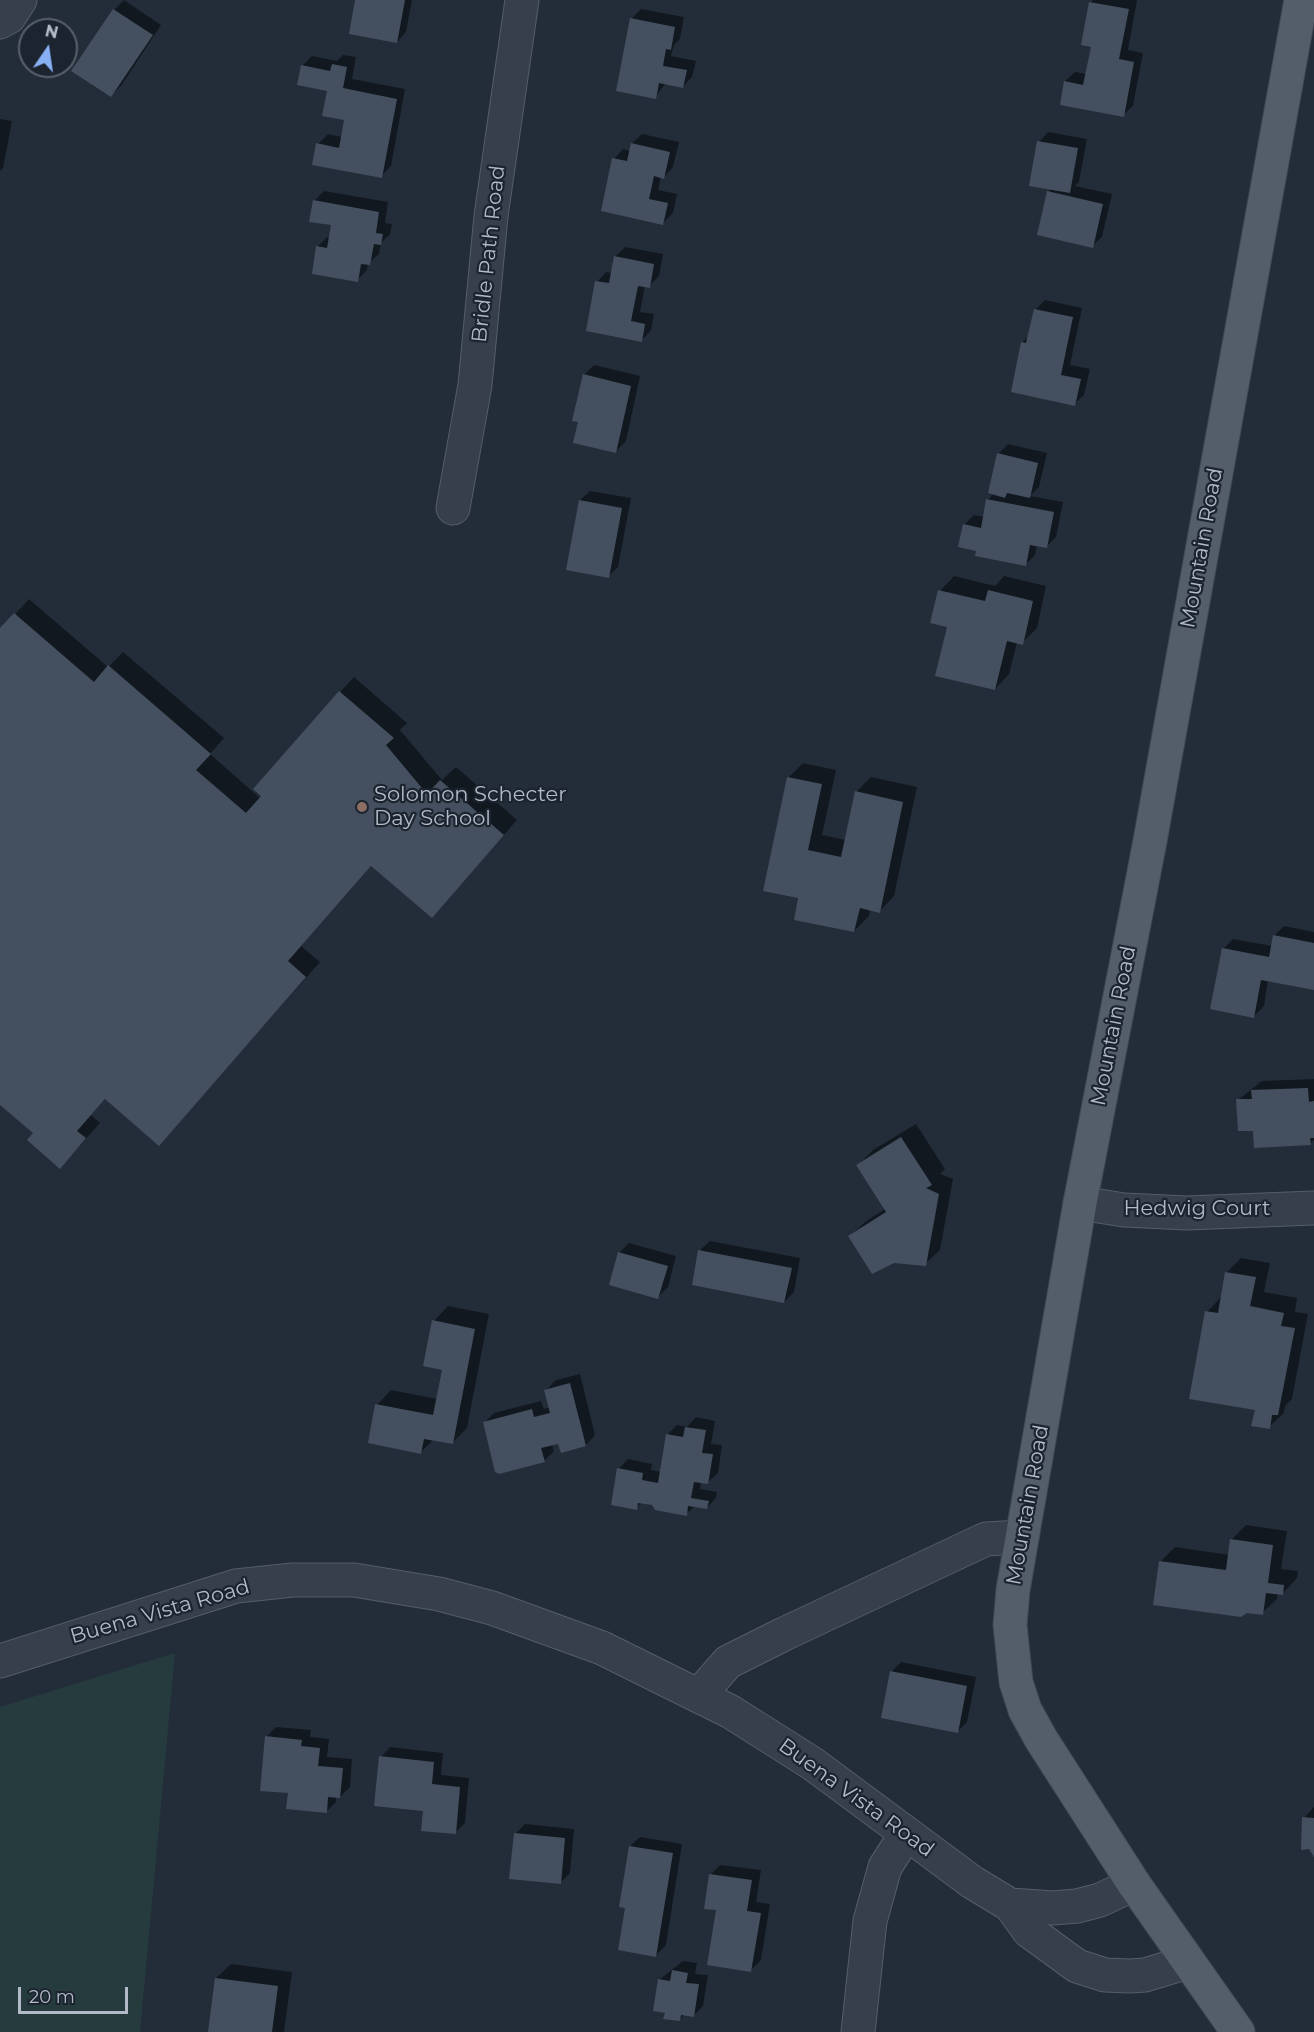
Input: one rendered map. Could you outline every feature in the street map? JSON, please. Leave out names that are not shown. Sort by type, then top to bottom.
[{"type":"main road","name":"Mountain Road","points":[[1238,2032],[1134,1884],[1041,1739],[1025,1710],[1016,1682],[1010,1625],[1022,1537],[1080,1203],[1150,841],[1301,0]]},
{"type":"street","points":[[0,22],[9,17],[20,0]]},
{"type":"street","name":"Bridle Path Road","points":[[453,507],[475,385],[491,216],[522,0]]},
{"type":"street","name":"Hedwig Court","points":[[1080,1203],[1124,1210],[1187,1213],[1314,1208]]},
{"type":"street","points":[[700,1694],[728,1662],[784,1634],[986,1539],[1022,1537]]},
{"type":"street","name":"Buena Vista Road","points":[[0,1661],[236,1586],[293,1580],[354,1580],[439,1594],[492,1608],[602,1648],[700,1694],[813,1764],[906,1834],[1010,1905],[1029,1930],[1045,1945],[1091,1972],[1117,1976],[1145,1975],[1188,1962]]},
{"type":"street","points":[[858,2032],[870,1921],[885,1867],[906,1834]]},
{"type":"street","points":[[1010,1905],[1053,1908],[1077,1906],[1100,1900],[1134,1884]]},
{"type":"green space","points":[[175,1653],[140,2032],[0,2032],[0,1707]]},
{"type":"building","points":[[355,0],[405,0],[397,43],[349,34]]},
{"type":"building","points":[[1089,2],[1129,9],[1119,59],[1134,62],[1124,117],[1060,105],[1064,81],[1083,85],[1091,47],[1081,45]]},
{"type":"building","points":[[113,9],[153,35],[111,97],[78,76],[78,61]]},
{"type":"building","points":[[630,18],[675,27],[671,50],[666,49],[663,66],[687,70],[683,88],[659,83],[656,99],[616,91]]},
{"type":"building","points":[[332,64],[347,67],[343,88],[397,99],[382,178],[312,165],[316,143],[339,148],[344,120],[322,116],[327,91],[297,85],[301,65],[330,71]]},
{"type":"building","points":[[1037,141],[1078,148],[1070,193],[1029,186]]},
{"type":"building","points":[[631,143],[670,152],[664,179],[654,176],[649,199],[668,203],[663,225],[601,211],[612,158],[627,161]]},
{"type":"building","points":[[1047,191],[1103,204],[1093,248],[1037,235]]},
{"type":"building","points":[[313,200],[379,212],[376,233],[383,234],[381,245],[374,244],[370,265],[361,264],[358,282],[312,274],[316,246],[327,248],[331,225],[309,222]]},
{"type":"building","points":[[614,256],[654,264],[650,288],[638,286],[631,321],[645,324],[642,342],[586,331],[595,281],[609,283]]},
{"type":"building","points":[[1034,309],[1073,317],[1061,375],[1081,379],[1075,406],[1011,392],[1021,342],[1026,343]]},
{"type":"building","points":[[583,374],[631,386],[616,453],[573,443],[578,422],[572,421]]},
{"type":"building","points":[[997,453],[1038,463],[1030,498],[1007,493],[1005,498],[988,493]]},
{"type":"building","points":[[986,499],[1054,512],[1047,548],[1030,545],[1026,566],[975,556],[976,551],[958,547],[963,524],[981,528]]},
{"type":"building","points":[[579,500],[622,508],[609,578],[566,570]]},
{"type":"building","points":[[938,590],[985,601],[988,590],[1033,601],[1023,645],[1007,641],[995,690],[935,676],[947,627],[930,623]]},
{"type":"building","points":[[14,613],[94,682],[108,665],[211,754],[196,770],[246,813],[261,796],[253,789],[339,691],[394,738],[386,745],[427,794],[440,780],[504,835],[432,918],[371,866],[288,961],[306,977],[159,1146],[105,1099],[77,1131],[86,1138],[60,1169],[27,1140],[33,1133],[0,1105],[0,628]]},
{"type":"building","points":[[787,777],[822,784],[808,850],[841,857],[855,791],[903,802],[880,913],[860,908],[854,932],[794,920],[798,898],[763,891]]},
{"type":"building","points":[[1273,935],[1314,943],[1314,990],[1261,980],[1254,1018],[1210,1009],[1222,948],[1269,957]]},
{"type":"building","points":[[1308,1088],[1309,1102],[1314,1101],[1314,1138],[1310,1138],[1311,1145],[1254,1148],[1253,1131],[1238,1131],[1236,1099],[1252,1099],[1251,1090]]},
{"type":"building","points":[[901,1137],[932,1185],[926,1188],[939,1194],[926,1266],[894,1263],[872,1274],[848,1236],[886,1212],[856,1165]]},
{"type":"building","points":[[698,1250],[792,1268],[784,1303],[692,1285]]},
{"type":"building","points":[[618,1252],[668,1266],[658,1299],[609,1285]]},
{"type":"building","points":[[1225,1272],[1256,1277],[1250,1306],[1284,1313],[1281,1326],[1295,1328],[1278,1415],[1272,1415],[1270,1429],[1251,1426],[1255,1410],[1189,1399],[1205,1311],[1218,1313]]},
{"type":"building","points":[[432,1320],[475,1329],[453,1444],[424,1439],[421,1454],[368,1443],[375,1404],[433,1415],[442,1370],[423,1366]]},
{"type":"building","points":[[570,1383],[586,1446],[561,1453],[558,1444],[541,1448],[545,1462],[499,1474],[495,1472],[483,1422],[532,1409],[534,1417],[550,1413],[544,1390]]},
{"type":"building","points":[[685,1427],[706,1430],[702,1453],[713,1454],[708,1484],[694,1482],[691,1498],[709,1501],[707,1509],[688,1506],[687,1516],[655,1510],[652,1505],[638,1503],[637,1510],[611,1505],[617,1468],[643,1473],[642,1480],[658,1483],[666,1434],[683,1437]]},
{"type":"building","points":[[1230,1539],[1273,1545],[1268,1583],[1284,1585],[1283,1595],[1266,1593],[1263,1615],[1247,1613],[1241,1617],[1153,1605],[1159,1561],[1226,1570]]},
{"type":"building","points":[[890,1671],[967,1686],[958,1733],[881,1718]]},
{"type":"building","points":[[265,1736],[302,1740],[301,1746],[320,1748],[318,1766],[343,1768],[340,1798],[328,1797],[327,1813],[286,1809],[288,1793],[260,1791]]},
{"type":"building","points":[[379,1756],[434,1762],[432,1784],[460,1787],[456,1834],[421,1831],[423,1811],[374,1806]]},
{"type":"building","points":[[1302,1817],[1314,1818],[1314,1857],[1309,1849],[1301,1850]]},
{"type":"building","points":[[514,1833],[565,1838],[561,1884],[509,1879]]},
{"type":"building","points":[[629,1846],[673,1853],[656,1957],[618,1950],[625,1908],[619,1907]]},
{"type":"building","points":[[709,1874],[752,1880],[747,1911],[761,1913],[751,1972],[707,1965],[716,1910],[704,1909]]},
{"type":"building","points":[[672,1970],[688,1973],[686,1983],[699,1984],[694,2017],[681,2015],[680,2021],[663,2019],[665,2013],[653,2011],[658,1979],[670,1981]]},
{"type":"building","points":[[215,1978],[278,1986],[272,2032],[208,2032]]},
{"type":"place","name":"Solomon Schecter Day School","points":[[362,807]]}]
